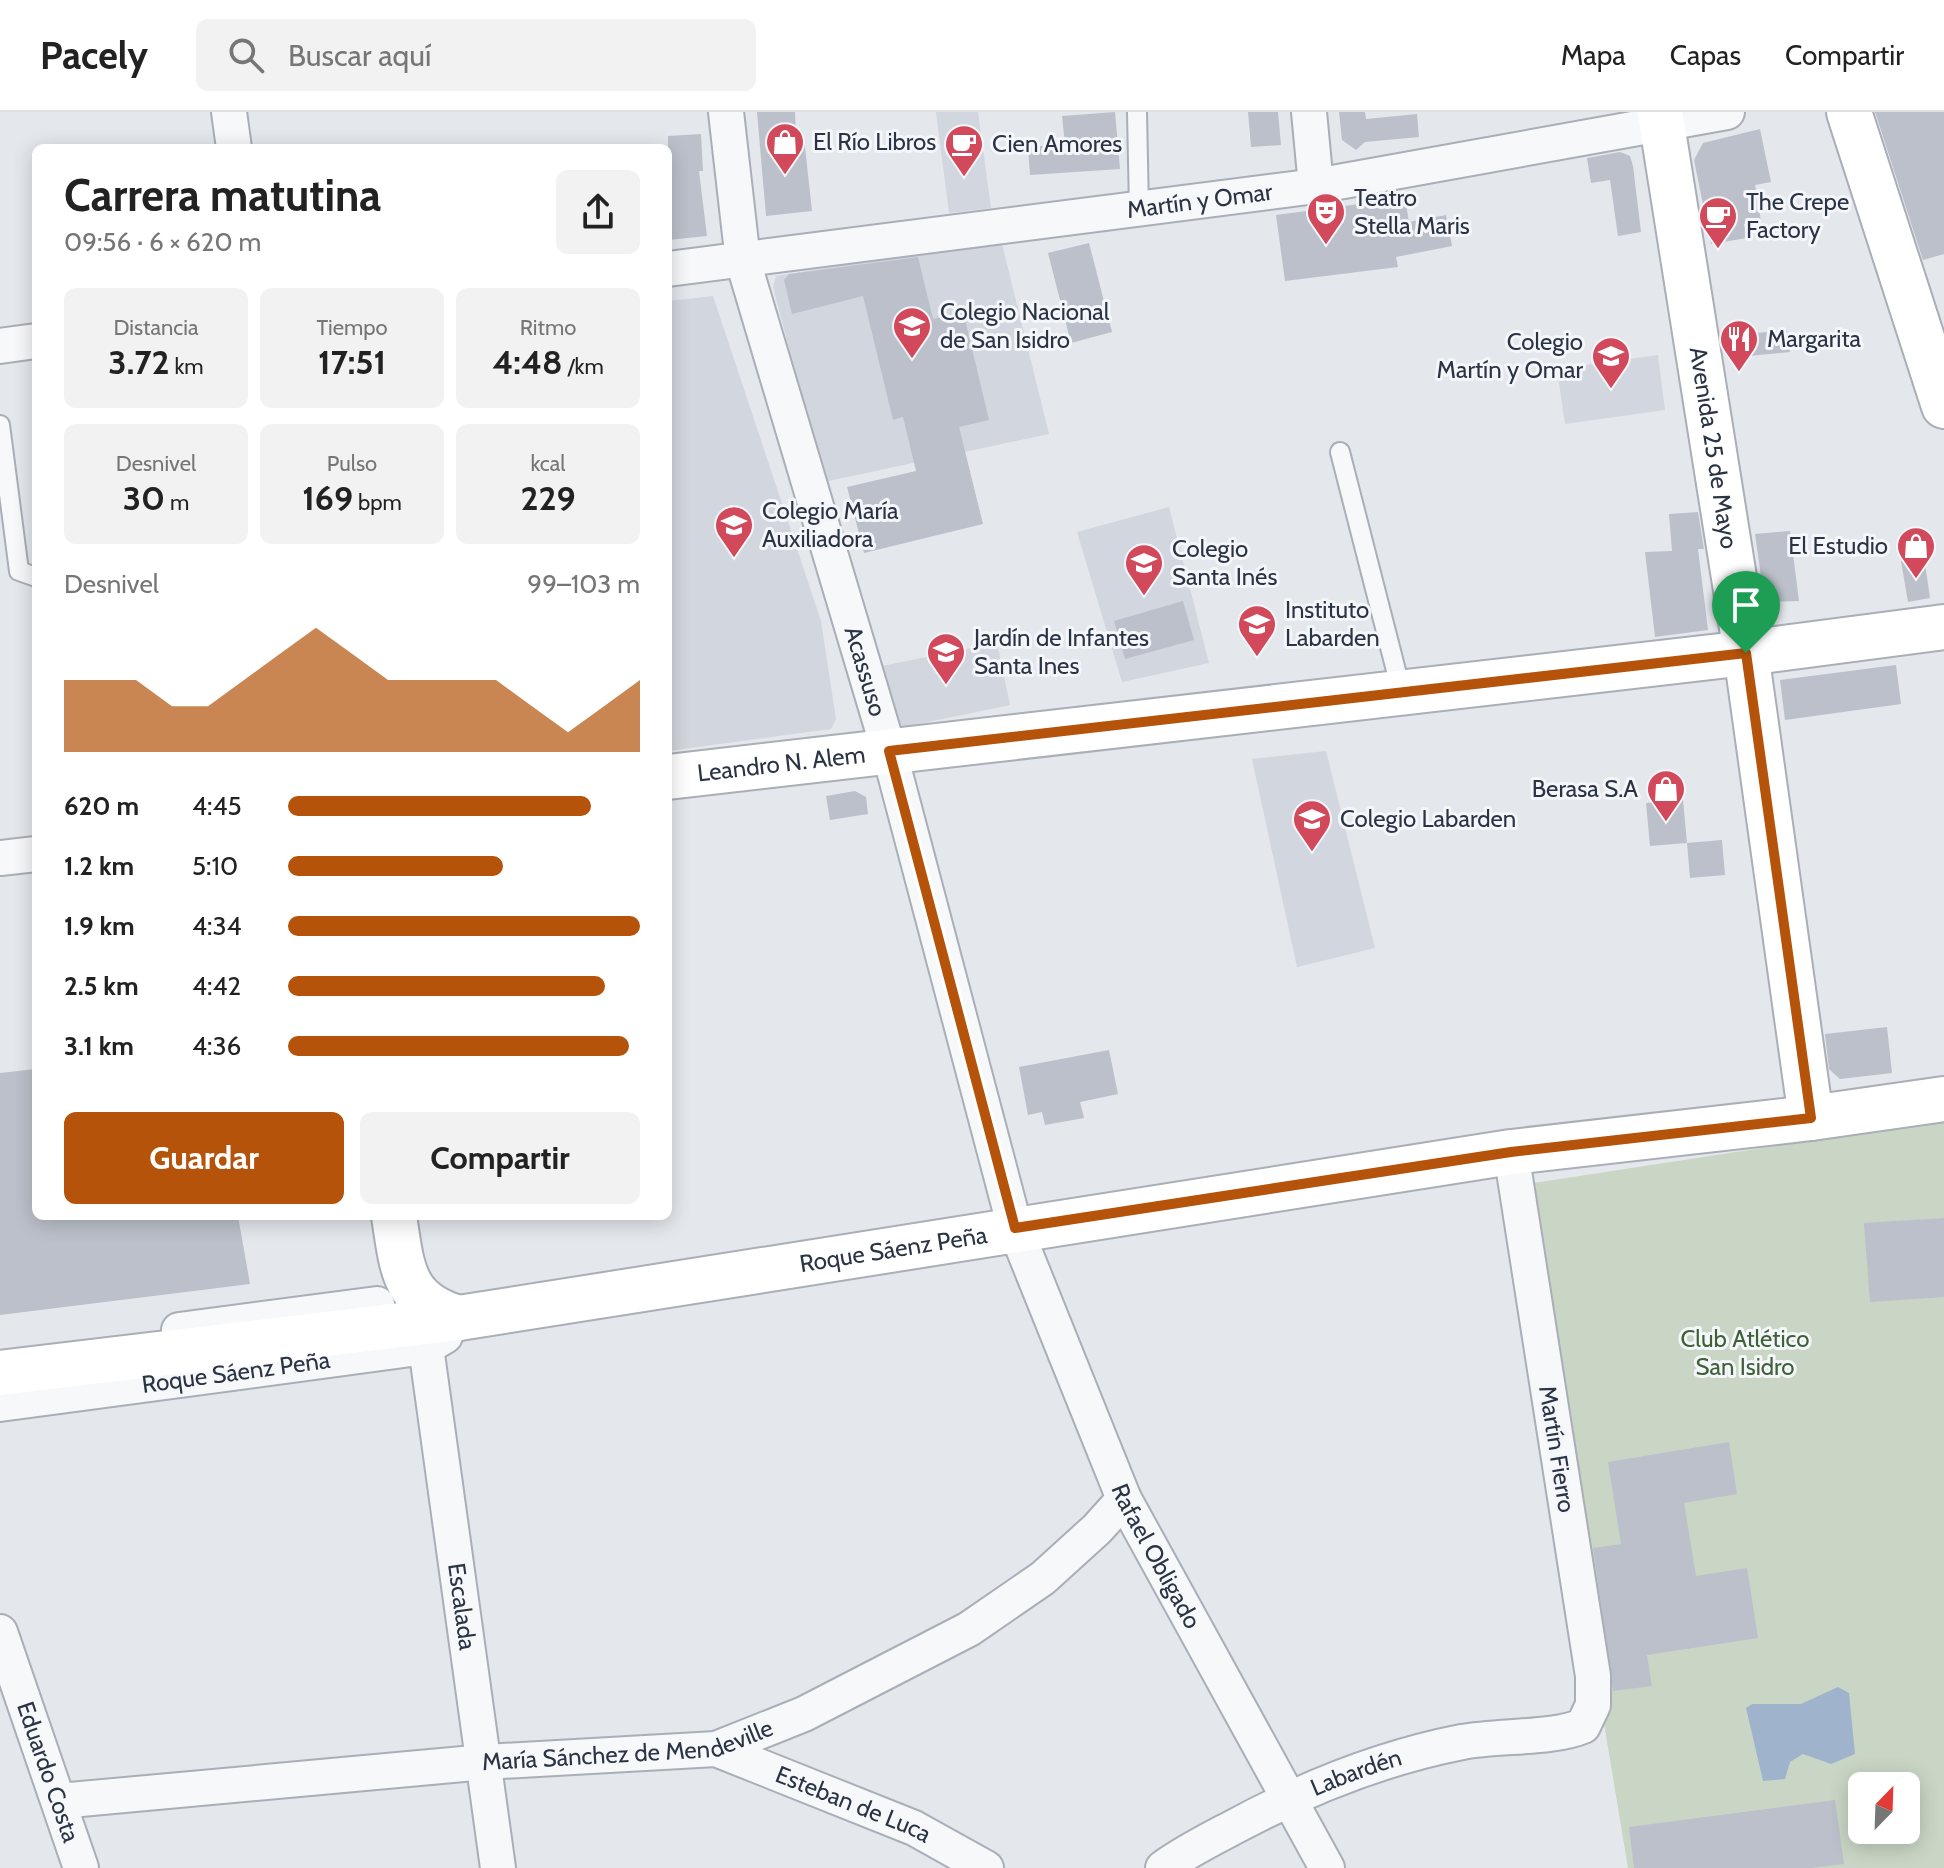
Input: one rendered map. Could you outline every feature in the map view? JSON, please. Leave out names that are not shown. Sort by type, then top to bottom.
[{"type":"main road","points":[[1849,112],[1944,406]]},
{"type":"main road","name":"Avenida 25 de Mayo","points":[[1662,119],[1746,653],[1811,1118]]},
{"type":"main road","name":"Leandro N. Alem","points":[[672,777],[1401,690],[1746,653],[1944,627]]},
{"type":"main road","name":"Roque Sáenz Peña","points":[[0,1373],[459,1318],[1511,1152],[1811,1118],[1944,1099]]},
{"type":"main road","points":[[390,1288],[394,1220]]},
{"type":"main road","points":[[390,1288],[439,1312],[459,1318]]},
{"type":"main road","points":[[317,1333],[390,1288]]},
{"type":"street","points":[[229,112],[233,144]]},
{"type":"street","name":"Acassuso","points":[[726,112],[743,261],[889,751],[1015,1228]]},
{"type":"street","points":[[1309,112],[1316,186]]},
{"type":"street","name":"Martín y Omar","points":[[672,269],[1316,186],[1662,119],[1727,112]]},
{"type":"street","points":[[0,346],[32,342]]},
{"type":"street","points":[[0,858],[32,854]]},
{"type":"street","name":"Martín Fierro","points":[[1511,1152],[1593,1676],[1593,1705],[1583,1726],[1567,1733]]},
{"type":"street","name":"Rafael Obligado","points":[[1015,1228],[1124,1499],[1327,1868]]},
{"type":"street","name":"Roque Sáenz Peña","points":[[0,1355],[390,1288]]},
{"type":"street","points":[[426,1347],[445,1336],[459,1318]]},
{"type":"street","name":"Roque Sáenz Peña","points":[[0,1404],[426,1347]]},
{"type":"street","name":"Escalada","points":[[426,1347],[498,1868]]},
{"type":"street","name":"María Sánchez de Mendeville","points":[[59,1801],[485,1762],[716,1749],[804,1714],[969,1629],[1043,1578],[1097,1529],[1124,1499]]},
{"type":"street","name":"Eduardo Costa","points":[[0,1632],[81,1868]]},
{"type":"street","name":"Labardén","points":[[1163,1868],[1289,1797],[1417,1751],[1495,1736],[1567,1733]]},
{"type":"street","name":"Esteban de Luca","points":[[716,1749],[914,1828],[986,1868]]},
{"type":"lane","points":[[1137,112],[1139,209]]},
{"type":"lane","points":[[0,425],[19,571],[32,577]]},
{"type":"lane","points":[[1340,452],[1401,690]]},
{"type":"shaded area","points":[[936,112],[978,112],[991,208],[949,213]]},
{"type":"shaded area","name":"Colegio Nacional de San Isidro","points":[[1001,240],[1049,434],[824,482],[773,287],[776,276]]},
{"type":"shaded area","name":"Colegio María Auxiliadora","points":[[713,296],[821,621],[836,719],[831,729],[672,750],[672,301]]},
{"type":"shaded area","name":"Colegio Martín y Omar","points":[[1658,355],[1665,410],[1565,424],[1557,369]]},
{"type":"shaded area","name":"Colegio Santa Inés","points":[[1169,507],[1209,663],[1122,682],[1077,532]]},
{"type":"shaded area","name":"Jardín de Infantes Santa Ines","points":[[997,643],[1010,705],[894,729],[882,666]]},
{"type":"shaded area","name":"Colegio Labarden","points":[[1326,751],[1375,948],[1297,967],[1252,759]]},
{"type":"green space","name":"Club Atlético San Isidro","points":[[1944,1120],[1944,1868],[1628,1868],[1515,1186]]},
{"type":"water","points":[[1838,1687],[1849,1693],[1855,1754],[1831,1764],[1803,1754],[1790,1762],[1785,1779],[1763,1781],[1746,1708],[1752,1704],[1801,1704]]},
{"type":"building","name":"El Río Libros","points":[[757,112],[795,112],[796,139],[804,138],[812,211],[766,216]]},
{"type":"building","points":[[1115,112],[1120,169],[1030,175],[1028,147],[1065,144],[1062,116]]},
{"type":"building","points":[[1248,112],[1278,112],[1281,145],[1251,147]]},
{"type":"building","points":[[1339,112],[1365,112],[1366,119],[1417,114],[1419,137],[1365,142],[1356,150],[1342,140]]},
{"type":"building","points":[[1875,112],[1944,112],[1944,254],[1923,260]]},
{"type":"building","points":[[1760,129],[1771,182],[1755,185],[1761,221],[1744,224],[1747,238],[1711,244],[1694,160],[1703,143]]},
{"type":"building","points":[[701,134],[703,171],[699,171],[707,236],[672,240],[672,144],[668,144],[668,136]]},
{"type":"building","points":[[1620,152],[1630,156],[1633,166],[1641,232],[1618,236],[1610,180],[1591,183],[1587,158]]},
{"type":"building","points":[[1405,198],[1409,222],[1446,215],[1452,246],[1396,257],[1398,267],[1285,281],[1276,215]]},
{"type":"building","points":[[1089,243],[1112,332],[1071,343],[1048,253]]},
{"type":"building","points":[[918,257],[933,319],[963,311],[989,420],[959,427],[983,524],[864,553],[847,487],[916,471],[903,417],[893,420],[863,296],[792,314],[784,280],[789,274]]},
{"type":"building","name":"Margarita","points":[[1787,330],[1790,352],[1727,358],[1725,336]]},
{"type":"building","points":[[1698,512],[1704,549],[1698,549],[1708,630],[1655,637],[1645,552],[1672,551],[1669,514]]},
{"type":"building","points":[[1790,531],[1799,601],[1773,602],[1764,598],[1755,534]]},
{"type":"building","name":"El Estudio","points":[[1924,557],[1930,598],[1908,602],[1901,561]]},
{"type":"building","points":[[1183,601],[1194,640],[1125,659],[1114,621]]},
{"type":"building","points":[[1896,665],[1901,704],[1785,720],[1780,680]]},
{"type":"building","points":[[855,791],[866,797],[868,814],[830,820],[826,796]]},
{"type":"building","name":"Berasa S.A","points":[[1683,800],[1687,843],[1650,846],[1646,803]]},
{"type":"building","points":[[1722,840],[1725,875],[1690,878],[1687,843]]},
{"type":"building","points":[[1887,1027],[1892,1073],[1840,1079],[1829,1069],[1825,1034]]},
{"type":"building","points":[[1109,1050],[1118,1094],[1080,1102],[1084,1118],[1045,1125],[1042,1112],[1028,1115],[1019,1067]]},
{"type":"building","points":[[32,1069],[32,1220],[239,1220],[250,1284],[0,1315],[0,1073]]},
{"type":"building","points":[[1944,1218],[1944,1297],[1870,1302],[1864,1223]]},
{"type":"building","points":[[1729,1442],[1737,1494],[1684,1503],[1696,1576],[1747,1568],[1758,1638],[1647,1655],[1652,1686],[1613,1691],[1593,1548],[1621,1544],[1608,1462]]},
{"type":"building","points":[[1835,1800],[1844,1864],[1811,1868],[1634,1868],[1629,1827]]},
{"type":"place","name":"El Río Libros","points":[[785,176]]},
{"type":"place","name":"Cien Amores","points":[[964,178]]},
{"type":"place","name":"Teatro Stella Maris","points":[[1326,246]]},
{"type":"place","name":"The Crepe Factory","points":[[1718,250]]},
{"type":"place","name":"Colegio Nacional de San Isidro","points":[[912,360]]},
{"type":"place","name":"Margarita","points":[[1739,373]]},
{"type":"place","name":"Colegio Martín y Omar","points":[[1611,390]]},
{"type":"place","name":"Colegio María Auxiliadora","points":[[734,559]]},
{"type":"place","name":"El Estudio","points":[[1916,580]]},
{"type":"place","name":"Colegio Santa Inés","points":[[1144,597]]},
{"type":"place","name":"Instituto Labarden","points":[[1257,658]]},
{"type":"place","name":"Jardín de Infantes Santa Ines","points":[[946,686]]},
{"type":"place","name":"Berasa S.A","points":[[1666,823]]},
{"type":"place","name":"Colegio Labarden","points":[[1312,853]]},
{"type":"route","points":[[1746,653],[1811,1118],[1511,1152],[1015,1228],[889,751],[1401,690],[1746,653]]}]
